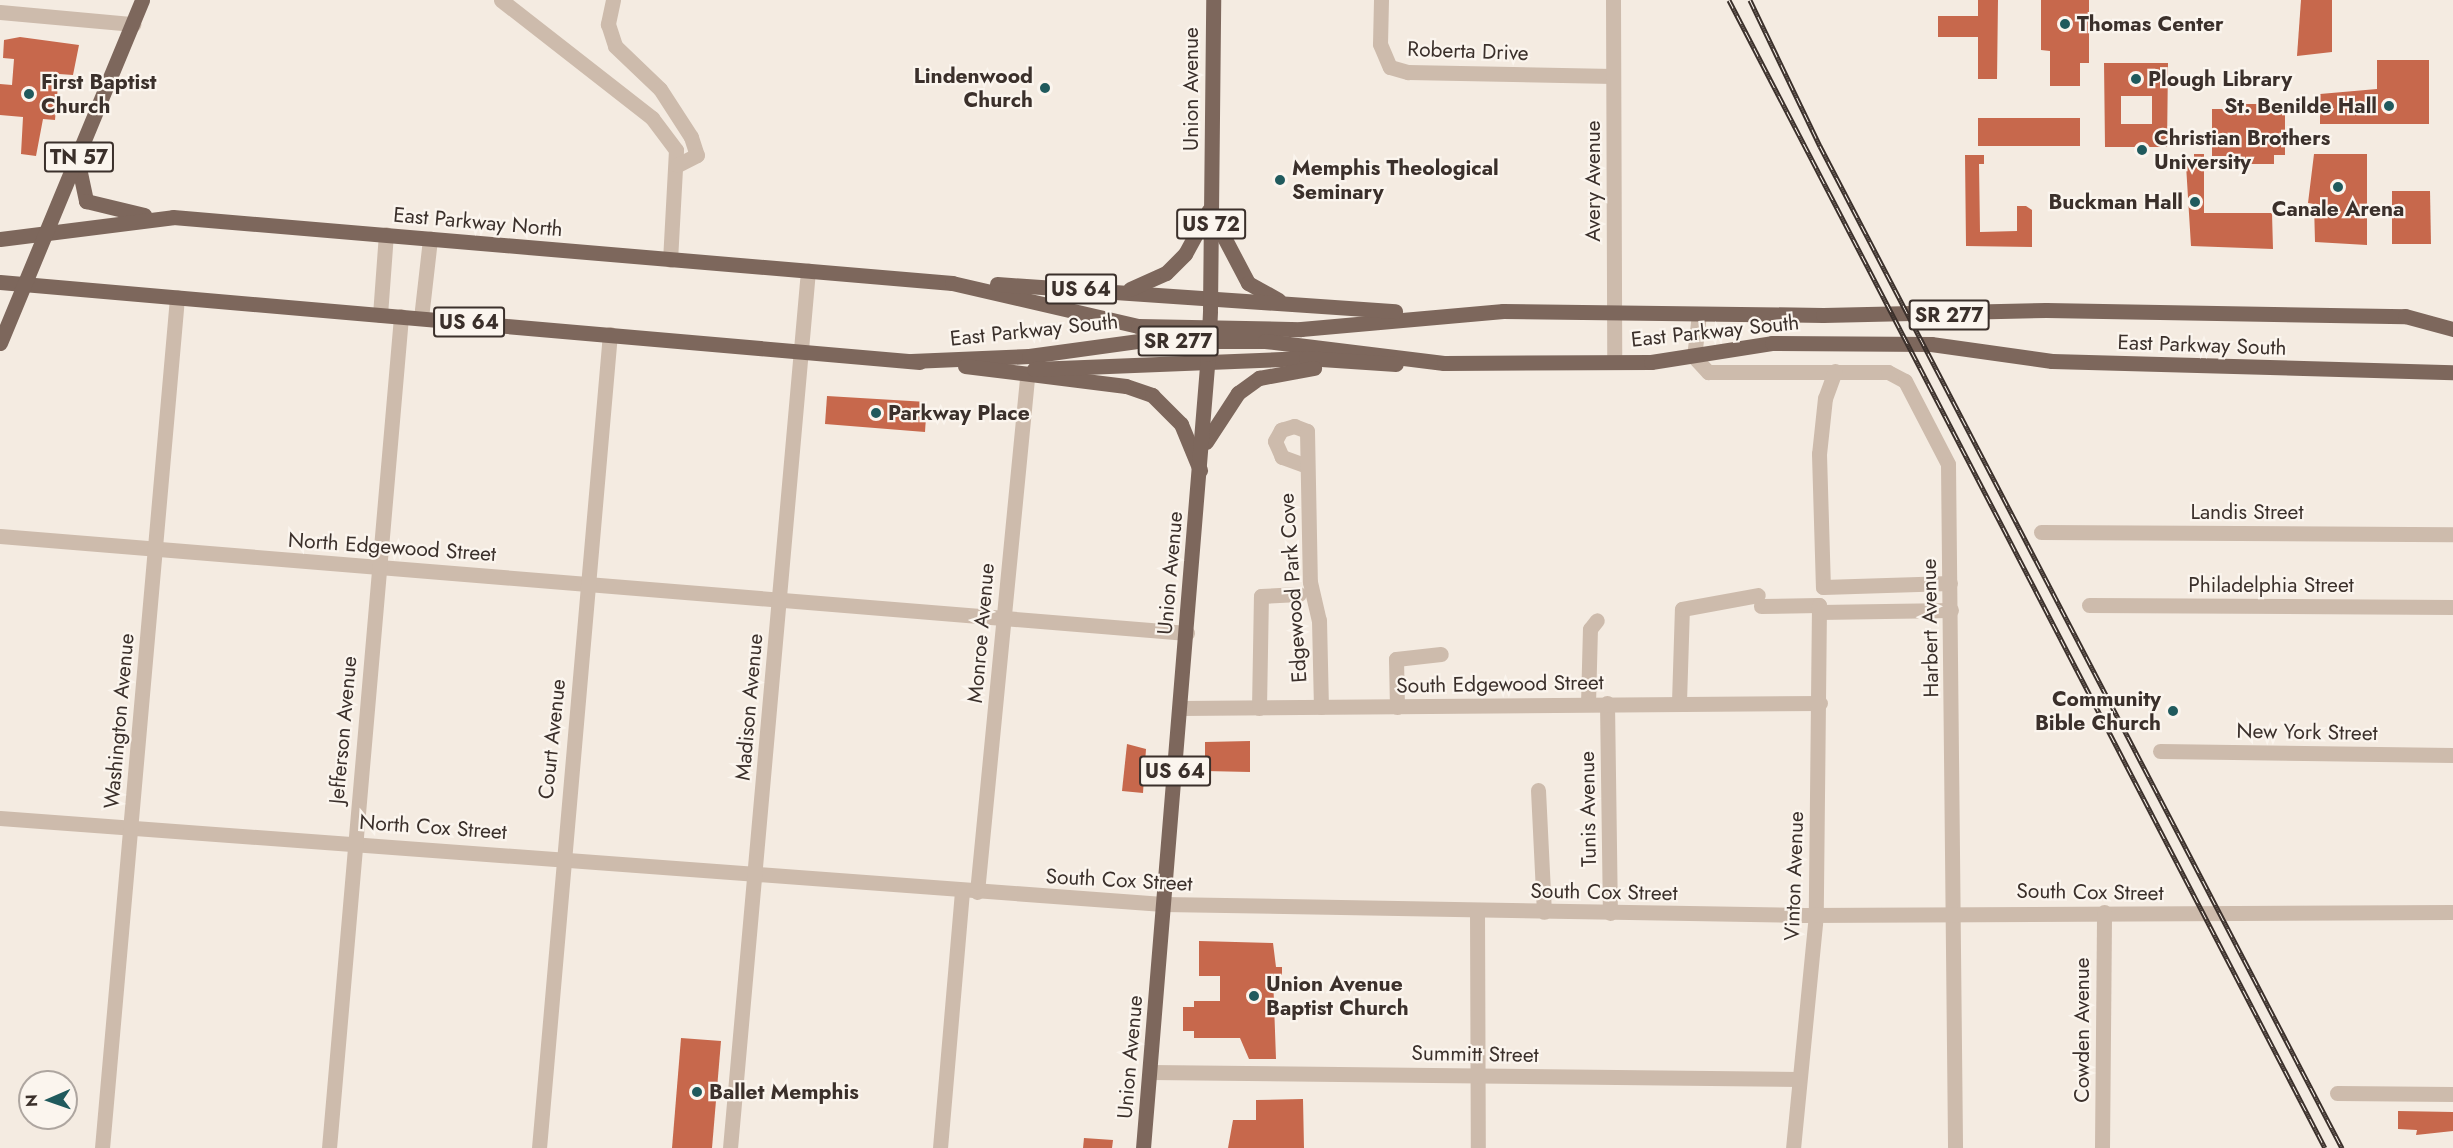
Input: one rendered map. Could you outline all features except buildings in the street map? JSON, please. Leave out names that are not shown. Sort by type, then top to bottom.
[{"type":"main road","name":"TN 57","points":[[26,284],[142,0]]},
{"type":"main road","name":"Union Avenue","points":[[1143,1148],[1208,360],[1213,0]]},
{"type":"main road","points":[[77,160],[86,201],[152,217]]},
{"type":"main road","points":[[1120,292],[1166,273],[1185,254],[1211,205]]},
{"type":"main road","points":[[1211,205],[1220,237],[1248,283],[1291,304]]},
{"type":"main road","name":"East Parkway North","points":[[0,239],[152,217],[386,234],[670,260],[952,282]]},
{"type":"main road","name":"US 64","points":[[0,282],[911,361],[965,366],[1027,378],[1126,386],[1152,395],[1181,424],[1200,470]]},
{"type":"main road","name":"East Parkway South","points":[[952,282],[1119,325],[1301,329],[1444,315],[1615,310],[1699,314],[2046,310],[2405,316],[2453,329]]},
{"type":"main road","name":"US 64","points":[[952,282],[1120,292],[1210,305]]},
{"type":"main road","points":[[0,343],[26,284]]},
{"type":"main road","points":[[1210,305],[1291,304],[1444,315]]},
{"type":"main road","points":[[2435,324],[2453,320]]},
{"type":"main road","name":"East Parkway South","points":[[911,361],[1029,356],[1140,341],[1265,341],[1444,363],[1614,361],[1694,357],[1772,343],[1931,344],[2052,361],[2453,372]]},
{"type":"main road","points":[[965,366],[1306,358],[1370,364]]},
{"type":"main road","points":[[1201,453],[1213,426],[1258,378],[1278,370],[1370,364],[1444,363]]},
{"type":"street","points":[[501,0],[652,118],[676,150],[677,165],[670,260]]},
{"type":"street","points":[[613,0],[609,24],[615,46],[660,89],[691,137],[697,155],[677,165]]},
{"type":"street","name":"Roberta Drive","points":[[1381,0],[1380,44],[1390,67],[1408,72],[1613,76]]},
{"type":"street","name":"Avery Avenue","points":[[1613,0],[1614,361]]},
{"type":"street","points":[[0,12],[133,24]]},
{"type":"street","points":[[380,315],[386,234]]},
{"type":"street","points":[[422,318],[430,239]]},
{"type":"street","name":"Madison Avenue","points":[[730,1148],[808,270]]},
{"type":"street","name":"Washington Avenue","points":[[102,1148],[177,297]]},
{"type":"street","points":[[1694,357],[1699,314]]},
{"type":"street","name":"Jefferson Avenue","points":[[329,1148],[377,569],[401,316]]},
{"type":"street","name":"Court Avenue","points":[[539,1148],[561,857],[589,582],[610,334]]},
{"type":"street","name":"Harbert Avenue","points":[[1694,357],[1708,372],[1888,372],[1905,381],[1940,444],[1948,464],[1955,1148]]},
{"type":"street","points":[[1835,371],[1825,398],[1819,454],[1823,587],[1950,583]]},
{"type":"street","name":"Monroe Avenue","points":[[940,1148],[1004,616],[1027,378]]},
{"type":"street","name":"Edgewood Park Cove","points":[[1307,466],[1321,707]]},
{"type":"street","name":"Landis Street","points":[[2041,532],[2453,534]]},
{"type":"street","name":"North Edgewood Street","points":[[0,536],[377,569],[589,582],[780,598]]},
{"type":"street","points":[[1259,708],[1261,596],[1299,594]]},
{"type":"street","points":[[780,598],[1187,633]]},
{"type":"street","points":[[1679,702],[1682,609],[1759,600],[1819,608],[1951,610]]},
{"type":"street","name":"Philadelphia Street","points":[[2089,605],[2453,607]]},
{"type":"street","name":"Vinton Avenue","points":[[1794,1148],[1816,914],[1820,703],[1819,608]]},
{"type":"street","points":[[1588,704],[1590,629],[1598,620]]},
{"type":"street","points":[[1397,706],[1396,659],[1441,654]]},
{"type":"street","name":"South Edgewood Street","points":[[1181,708],[1679,702],[1820,703]]},
{"type":"street","name":"Tunis Avenue","points":[[1607,704],[1610,913]]},
{"type":"street","name":"New York Street","points":[[2160,751],[2453,755]]},
{"type":"street","points":[[1538,790],[1544,912]]},
{"type":"street","name":"North Cox Street","points":[[0,818],[131,829],[561,857],[755,876]]},
{"type":"street","name":"South Cox Street","points":[[755,876],[1163,904],[1477,911],[1816,914],[1954,911],[2453,912]]},
{"type":"street","points":[[1477,911],[1478,1148]]},
{"type":"street","name":"Cowden Avenue","points":[[2102,1148],[2104,912]]},
{"type":"street","name":"Summitt Street","points":[[1150,1072],[1799,1079]]},
{"type":"street","points":[[2337,1093],[2453,1094]]},
{"type":"railway","points":[[1729,0],[2325,1148]]},
{"type":"railway","points":[[1750,0],[1820,146],[2342,1148]]},
{"type":"place","name":"Thomas Center","points":[[2065,24]]},
{"type":"place","name":"Plough Library","points":[[2136,79]]},
{"type":"place","name":"Lindenwood Church","points":[[1045,88]]},
{"type":"place","name":"First Baptist Church","points":[[29,94]]},
{"type":"place","name":"St. Benilde Hall","points":[[2389,106]]},
{"type":"place","name":"Christian Brothers University","points":[[2142,150]]},
{"type":"place","name":"Memphis Theological Seminary","points":[[1280,180]]},
{"type":"place","name":"Canale Arena","points":[[2338,187]]},
{"type":"place","name":"Buckman Hall","points":[[2195,202]]},
{"type":"place","name":"Parkway Place","points":[[876,413]]},
{"type":"place","name":"Community Bible Church","points":[[2173,711]]},
{"type":"place","name":"Union Avenue Baptist Church","points":[[1254,996]]},
{"type":"place","name":"Ballet Memphis","points":[[697,1092]]}]
